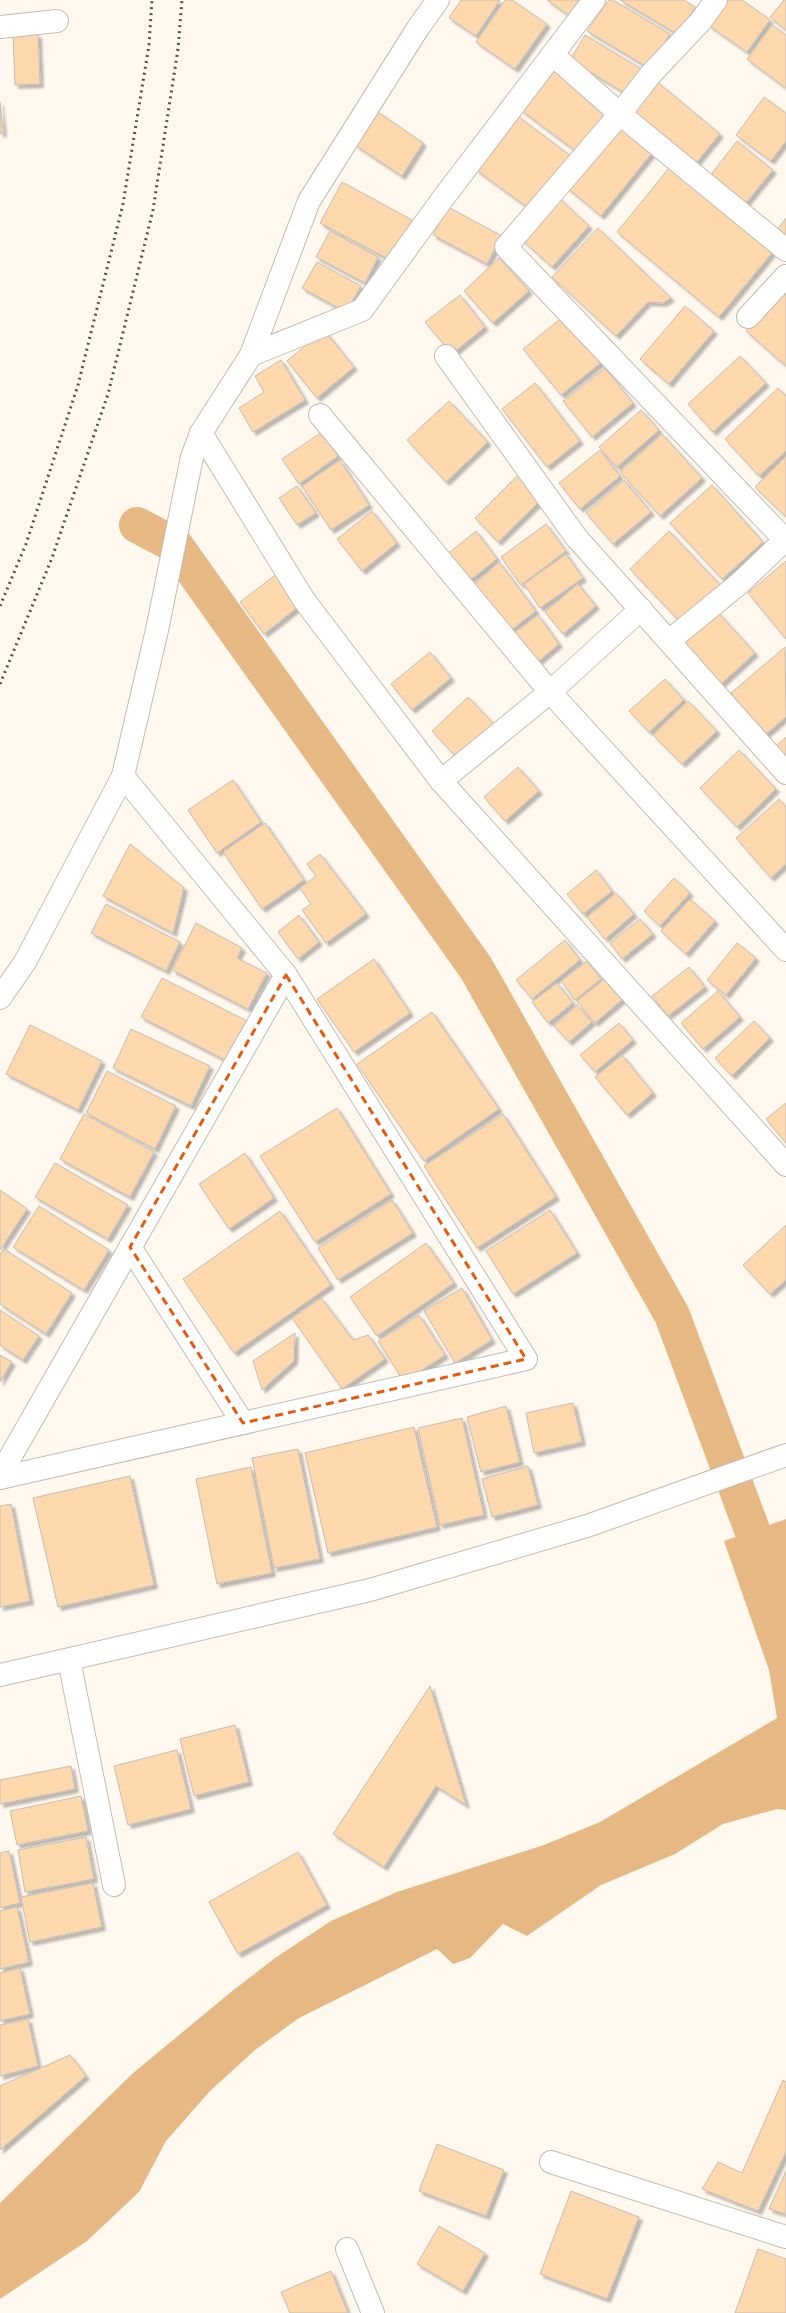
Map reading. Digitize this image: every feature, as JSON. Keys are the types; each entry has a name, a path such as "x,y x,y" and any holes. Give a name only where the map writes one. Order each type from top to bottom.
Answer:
{"street":[{"path":"0,998 25,962 124,776 157,630 192,457 200,433 251,355 309,201 418,28 438,0"},
{"path":"251,355 362,310 444,197 594,0"},
{"path":"669,641 740,583 785,539 506,247 620,114 650,75 700,22 716,0"},
{"path":"0,27 57,21"},
{"path":"553,55 620,114 786,250"},
{"path":"748,317 786,276"},
{"path":"446,356 576,537 786,773"},
{"path":"320,415 550,692 786,950"},
{"path":"200,433 304,600 441,781 786,1165"},
{"path":"441,781 550,692 641,609"},
{"path":"0,1478 526,1358 286,976 124,776"},
{"path":"0,1474 286,976"},
{"path":"130,1247 243,1423"},
{"path":"0,1675 370,1590 587,1526 786,1455"},
{"path":"69,1660 114,1885"},
{"path":"551,2162 786,2237"},
{"path":"347,2249 373,2313"}],"highlighted area":[{"path":"286,975 526,1359 243,1423 130,1247"}],"shaded area":[{"path":"786,1519 786,1810 777,1809 723,1824 675,1854 601,1885 527,1936 503,1924 470,1958 453,1964 437,1949 299,2018 255,2050 210,2091 166,2141 139,2192 87,2241 0,2299 0,2203 132,2074 231,1992 275,1958 331,1921 397,1892 544,1845 600,1822 777,1718 769,1670 724,1541"}],"building":[{"path":"461,0 500,0 476,36 449,18"},
{"path":"505,0 512,0 547,24 515,69 476,42"},
{"path":"547,0 581,0 570,16"},
{"path":"609,0 613,0 670,34 649,68 587,31"},
{"path":"620,0 684,0 695,7 679,35"},
{"path":"726,0 742,0 770,20 747,52 708,25"},
{"path":"784,0 786,0 786,30 770,17"},
{"path":"772,25 786,35 786,88 747,59"},
{"path":"38,34 40,84 15,85 13,35"},
{"path":"585,35 645,71 630,96 570,60"},
{"path":"552,68 608,110 577,152 521,110"},
{"path":"655,80 720,134 692,168 627,113"},
{"path":"764,97 786,113 786,141 771,161 736,135"},
{"path":"0,102 3,133 0,134"},
{"path":"378,112 423,143 402,176 355,145"},
{"path":"515,114 571,156 531,210 475,169"},
{"path":"615,122 652,153 601,216 564,185"},
{"path":"737,141 773,170 741,209 706,181"},
{"path":"669,168 772,253 719,317 617,232"},
{"path":"342,182 412,220 390,260 320,223"},
{"path":"557,196 589,226 552,267 519,237"},
{"path":"448,207 502,236 487,264 433,235"},
{"path":"786,218 786,245 773,235"},
{"path":"598,228 671,298 663,303 648,302 616,336 552,277"},
{"path":"330,231 378,257 365,283 316,257"},
{"path":"499,258 529,291 493,323 464,291"},
{"path":"317,262 361,286 346,312 302,288"},
{"path":"786,286 786,366 746,331"},
{"path":"460,295 485,327 452,354 425,322"},
{"path":"685,306 714,331 669,384 640,359"},
{"path":"565,315 603,361 561,395 523,349"},
{"path":"324,330 354,367 317,398 287,361"},
{"path":"740,356 766,383 713,432 688,404"},
{"path":"281,360 305,400 253,432 239,408 264,392 255,376"},
{"path":"605,368 633,403 592,437 563,401"},
{"path":"535,383 580,441 547,467 502,409"},
{"path":"778,388 786,396 786,451 759,476 725,439"},
{"path":"449,401 488,442 446,482 407,440"},
{"path":"641,410 659,430 617,467 599,447"},
{"path":"322,432 338,456 299,484 282,459"},
{"path":"662,434 702,478 660,516 620,472"},
{"path":"600,450 620,476 580,509 559,483"},
{"path":"786,456 786,517 755,487"},
{"path":"340,460 369,505 331,530 302,486"},
{"path":"518,475 542,499 498,542 475,518"},
{"path":"624,480 651,512 613,544 586,513"},
{"path":"712,485 763,542 722,579 670,523"},
{"path":"297,486 316,513 297,525 279,498"},
{"path":"372,511 397,543 362,571 337,539"},
{"path":"546,524 566,551 521,585 501,557"},
{"path":"476,531 497,559 469,581 445,556"},
{"path":"669,531 723,588 684,626 630,569"},
{"path":"566,554 583,578 540,608 524,584"},
{"path":"786,561 786,639 748,593"},
{"path":"499,562 536,611 507,633 472,587"},
{"path":"278,573 302,604 264,634 240,602"},
{"path":"578,584 596,606 563,634 545,612"},
{"path":"714,608 755,653 720,685 679,640"},
{"path":"538,615 559,644 533,666 510,636"},
{"path":"785,647 786,717 765,735 731,693"},
{"path":"430,652 451,678 412,710 391,684"},
{"path":"665,679 684,700 649,732 629,711"},
{"path":"468,697 495,725 458,759 432,731"},
{"path":"688,701 717,731 682,764 653,735"},
{"path":"786,737 786,758 776,746"},
{"path":"739,750 776,789 737,827 700,788"},
{"path":"518,767 539,791 505,821 484,797"},
{"path":"233,780 261,822 217,853 188,810"},
{"path":"779,799 786,807 786,864 771,878 736,838"},
{"path":"265,823 304,880 262,909 223,852"},
{"path":"130,844 184,888 173,933 103,896"},
{"path":"320,854 366,914 326,943 302,910 311,904 300,888 316,876 307,864"},
{"path":"596,870 612,891 583,914 567,894"},
{"path":"674,878 690,893 660,926 644,911"},
{"path":"616,893 634,914 605,939 587,917"},
{"path":"690,899 715,921 686,954 661,931"},
{"path":"106,904 180,942 166,971 91,933"},
{"path":"299,915 319,942 298,959 278,932"},
{"path":"640,919 653,934 622,959 610,943"},
{"path":"196,923 242,948 237,958 267,973 248,1009 172,970"},
{"path":"565,940 580,960 532,999 516,980"},
{"path":"737,943 756,958 726,995 707,980"},
{"path":"374,959 410,1013 354,1052 317,999"},
{"path":"587,961 601,979 575,1000 561,981"},
{"path":"689,967 705,987 668,1016 652,996"},
{"path":"607,977 624,998 595,1023 577,1001"},
{"path":"162,978 249,1022 229,1062 141,1017"},
{"path":"557,983 573,1003 548,1023 532,1002"},
{"path":"718,991 740,1017 703,1049 681,1023"},
{"path":"577,1005 592,1022 569,1042 554,1026"},
{"path":"432,1012 499,1109 424,1161 357,1064"},
{"path":"754,1021 770,1038 732,1076 715,1058"},
{"path":"619,1023 633,1040 595,1072 580,1055"},
{"path":"30,1025 102,1061 78,1110 6,1074"},
{"path":"131,1029 210,1066 191,1106 113,1068"},
{"path":"622,1055 653,1093 627,1115 595,1077"},
{"path":"107,1071 176,1106 155,1149 86,1113"},
{"path":"786,1103 786,1143 766,1119"},
{"path":"337,1108 391,1194 315,1242 260,1156"},
{"path":"84,1114 154,1152 130,1197 60,1159"},
{"path":"503,1114 556,1197 477,1248 424,1166"},
{"path":"245,1153 274,1198 229,1229 199,1184"},
{"path":"55,1163 128,1205 108,1239 35,1197"},
{"path":"0,1190 27,1209 0,1250"},
{"path":"392,1200 413,1233 338,1280 318,1248"},
{"path":"39,1206 109,1250 84,1290 13,1247"},
{"path":"550,1210 577,1253 513,1294 486,1251"},
{"path":"280,1211 331,1285 234,1353 183,1279"},
{"path":"786,1225 786,1280 770,1294 743,1265"},
{"path":"426,1243 454,1283 377,1336 350,1297"},
{"path":"4,1249 72,1293 46,1334 0,1304 0,1254"},
{"path":"462,1288 492,1340 455,1363 424,1311"},
{"path":"321,1298 353,1340 368,1335 385,1359 342,1389 292,1318"},
{"path":"0,1310 39,1336 23,1360 0,1345"},
{"path":"419,1315 445,1355 404,1382 378,1341"},
{"path":"295,1333 294,1361 262,1390 253,1361"},
{"path":"0,1355 12,1362 0,1382"},
{"path":"573,1403 582,1442 534,1453 526,1413"},
{"path":"506,1406 520,1462 481,1472 467,1417"},
{"path":"462,1418 484,1515 440,1525 418,1428"},
{"path":"414,1427 437,1527 328,1553 305,1453"},
{"path":"298,1449 320,1559 274,1568 252,1458"},
{"path":"528,1466 538,1505 492,1517 482,1479"},
{"path":"251,1467 272,1573 217,1584 196,1479"},
{"path":"130,1476 154,1585 58,1607 33,1498"},
{"path":"11,1504 30,1601 0,1607 0,1506"},
{"path":"430,1686 466,1805 436,1786 384,1867 333,1834"},
{"path":"235,1725 249,1782 194,1796 180,1739"},
{"path":"177,1750 191,1809 128,1825 114,1766"},
{"path":"71,1766 75,1789 0,1804 0,1780"},
{"path":"81,1796 88,1831 17,1845 10,1811"},
{"path":"86,1837 94,1879 25,1892 18,1850"},
{"path":"9,1851 20,1903 0,1908 0,1853"},
{"path":"298,1852 327,1905 238,1954 209,1902"},
{"path":"93,1883 102,1927 30,1942 21,1897"},
{"path":"17,1907 29,1962 0,1969 0,1911"},
{"path":"20,1968 30,2014 0,2021 0,1973"},
{"path":"28,2019 38,2066 0,2076 0,2025"},
{"path":"70,2055 86,2076 0,2150 0,2086"},
{"path":"783,2080 786,2082 786,2152 758,2211 702,2189 718,2162 742,2173"},
{"path":"437,2144 504,2170 486,2216 419,2191"},
{"path":"786,2171 786,2214 769,2209"},
{"path":"571,2191 639,2217 607,2299 540,2274"},
{"path":"439,2226 485,2253 463,2291 417,2264"},
{"path":"758,2249 786,2259 786,2313 735,2313"},
{"path":"331,2271 348,2313 290,2313 281,2292"}],"waterway":[{"path":"137,525 175,545 476,968 672,1315 786,1621"}],"railway":[{"path":"0,606 26,544 78,385 123,204 149,45 152,0"},
{"path":"0,684 52,558 108,394 153,210 178,49 182,0"}]}
